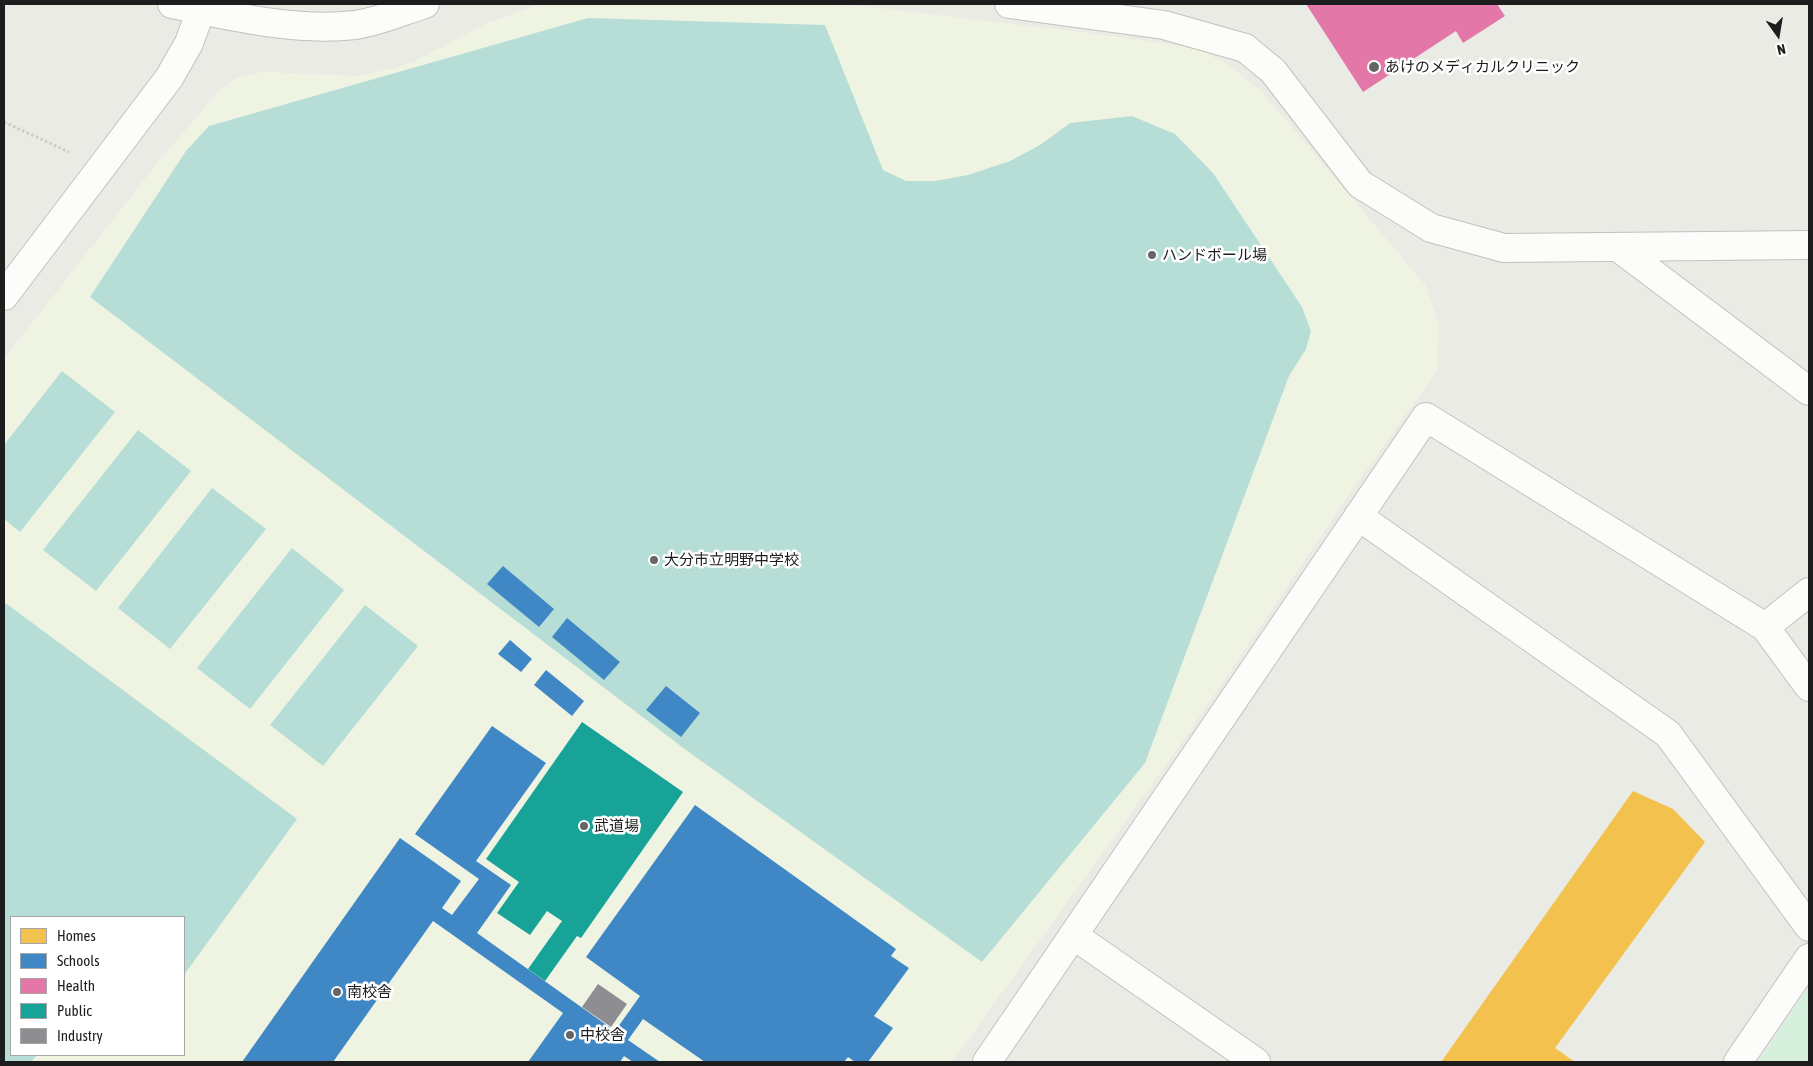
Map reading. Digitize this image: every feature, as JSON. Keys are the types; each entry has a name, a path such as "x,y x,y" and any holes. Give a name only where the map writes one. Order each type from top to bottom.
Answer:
{"street":[{"path":"172,4 202,7 263,21 321,27 357,25 425,4"},
{"path":"1009,4 1136,12 1164,26 1245,48 1273,71 1360,184 1430,228 1504,248 1809,245"},
{"path":"4,296 169,78 189,43 202,7"},
{"path":"1619,248 1809,391"},
{"path":"986,1062 1426,417 1765,627 1809,687"},
{"path":"1358,516 1668,734 1809,927"},
{"path":"1765,627 1809,592"},
{"path":"1073,935 1256,1062"},
{"path":"1738,1062 1809,958"}],"path":[{"path":"4,122 78,156"}],"shaded area":[{"name":"大分市立明野中学校","path":"541,4 822,4 861,6 1181,46 1204,52 1230,66 1262,92 1425,285 1439,324 1437,371 1348,496 1181,744 952,1062 4,1062 4,359 158,162 218,92 235,78 263,72 358,76 391,69 415,61 488,23"},
{"path":"588,18 825,25 883,170 906,181 935,181 968,175 1010,161 1040,145 1070,123 1132,116 1175,134 1213,173 1302,307 1311,331 1306,349 1289,376 1145,763 982,962 686,750 90,297 186,151 209,126"},
{"path":"62,371 115,412 20,532 4,519 4,445"},
{"path":"138,430 191,471 96,591 43,550"},
{"path":"212,488 266,529 170,649 118,608"},
{"path":"292,548 344,590 250,709 197,668"},
{"path":"4,602 297,819 185,974 185,916 10,916 10,1056 36,1056 31,1062 4,1062"},
{"path":"365,605 418,646 323,766 270,725"},
{"path":"1809,987 1809,1062 1757,1062"}],"building: Homes":[{"path":"1633,791 1673,809 1705,842 1555,1048 1575,1062 1441,1062"}],"building: Schools":[{"path":"503,566 554,609 539,627 487,584"},
{"path":"567,618 620,662 604,680 552,637"},
{"path":"510,640 532,659 521,672 498,654"},
{"path":"546,670 584,701 572,716 534,685"},
{"path":"666,686 700,713 681,737 646,710"},
{"path":"492,726 546,763 476,861 511,885 477,933 615,1031 640,996 586,957 695,805 896,949 891,956 909,968 874,1016 893,1028 868,1062 855,1062 848,1057 844,1062 705,1062 643,1019 628,1040 660,1062 633,1062 624,1056 620,1062 528,1062 563,1013 433,921 333,1062 242,1062 400,838 461,881 442,908 452,915 479,879 415,834"}],"building: Health":[{"name":"あけのメディカルクリニック","path":"1306,4 1497,4 1505,16 1463,43 1456,31 1363,92"}],"building: Public":[{"name":"武道場","path":"582,722 683,792 581,938 577,936 545,981 528,969 562,921 547,911 530,935 497,913 519,882 486,859"}],"building: Industry":[{"path":"598,984 627,1004 611,1027 582,1007"}],"place":[{"name":"あけのメディカルクリニック","path":"1374,67"},
{"name":"ハンドボール場","path":"1152,255"},
{"name":"大分市立明野中学校","path":"654,560"},
{"name":"武道場","path":"584,826"},
{"name":"南校舎","path":"337,992"},
{"name":"中校舎","path":"570,1035"}]}
